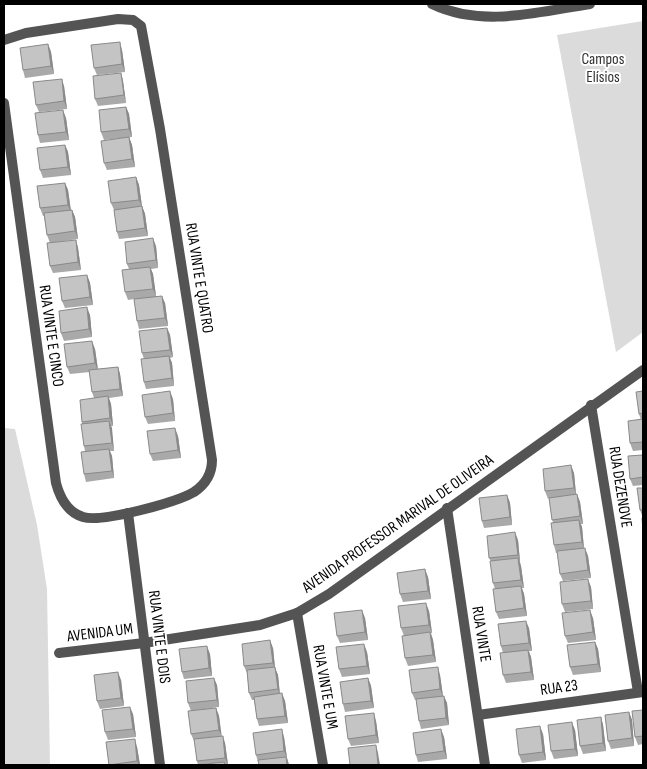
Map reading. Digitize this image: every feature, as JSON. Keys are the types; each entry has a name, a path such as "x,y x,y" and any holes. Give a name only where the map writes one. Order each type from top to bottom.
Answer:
{"street":[{"path":"432,4 461,15 501,17 590,4"},
{"name":"RUA VINTE E QUATRO","path":"4,40 26,33 129,19 137,22 144,34 212,460 210,474 205,482 194,492 175,501 128,513"},
{"name":"RUA VINTE E CINCO","path":"4,103 59,492 65,504 82,517 97,518 128,513"},
{"name":"AVENIDA PROFESSOR MARIVAL DE OLIVEIRA","path":"144,643 260,625 297,613 329,594 591,405 643,370"},
{"name":"RUA DEZENOVE","path":"591,405 640,692"},
{"name":"RUA VINTE","path":"447,508 485,765"},
{"name":"RUA VINTE E DOIS","path":"128,513 160,765"},
{"name":"RUA VINTE E UM","path":"297,613 323,765"},
{"name":"AVENIDA UM","path":"59,653 144,643"},
{"name":"RUA 23","path":"478,715 640,692"}],"green space":[{"name":"Campos Elísios","path":"643,21 643,332 616,352 557,35"},
{"path":"4,428 15,429 37,525 47,589 50,765 4,765"}],"building":[{"path":"120,42 122,64 94,68 91,45"},
{"path":"48,44 51,66 23,70 20,48"},
{"path":"121,73 124,95 95,99 93,76"},
{"path":"62,79 64,101 36,105 33,82"},
{"path":"126,107 129,129 101,132 99,110"},
{"path":"63,110 66,132 38,135 35,113"},
{"path":"129,137 132,159 104,163 101,141"},
{"path":"65,145 68,167 40,170 37,148"},
{"path":"136,177 139,200 111,203 108,181"},
{"path":"65,183 68,205 40,208 37,186"},
{"path":"142,206 145,228 117,232 114,210"},
{"path":"72,210 75,231 47,235 44,213"},
{"path":"153,238 156,260 127,264 125,242"},
{"path":"76,240 78,262 50,266 47,243"},
{"path":"150,267 153,289 125,292 122,270"},
{"path":"87,275 90,297 62,301 59,278"},
{"path":"162,296 165,318 137,321 134,299"},
{"path":"87,307 89,329 61,333 59,311"},
{"path":"167,328 170,350 142,353 139,331"},
{"path":"92,341 95,363 67,367 64,344"},
{"path":"169,356 172,378 144,382 141,359"},
{"path":"118,367 120,389 92,392 89,370"},
{"path":"170,391 173,413 145,417 142,395"},
{"path":"643,391 643,413 639,414 636,392"},
{"path":"108,396 110,418 82,422 80,400"},
{"path":"643,419 643,442 630,443 628,421"},
{"path":"109,421 112,443 84,446 81,424"},
{"path":"175,428 178,450 150,454 147,431"},
{"path":"109,449 112,471 84,474 81,452"},
{"path":"643,455 643,477 630,479 628,456"},
{"path":"571,465 574,488 545,491 543,469"},
{"path":"637,488 643,488 643,510 640,510"},
{"path":"577,494 580,516 552,520 549,498"},
{"path":"507,495 510,517 482,521 479,498"},
{"path":"579,520 582,542 554,545 551,523"},
{"path":"515,532 518,555 489,558 487,536"},
{"path":"585,548 588,570 560,574 557,551"},
{"path":"518,558 521,580 493,583 490,561"},
{"path":"425,569 428,591 400,594 397,573"},
{"path":"588,579 591,601 562,604 560,582"},
{"path":"521,586 524,608 496,612 493,589"},
{"path":"426,603 429,625 401,628 398,606"},
{"path":"362,610 365,632 337,636 334,613"},
{"path":"590,610 593,632 565,636 562,613"},
{"path":"526,621 529,643 501,646 498,624"},
{"path":"430,632 433,655 405,658 402,636"},
{"path":"270,640 273,663 244,666 242,644"},
{"path":"595,642 598,664 570,667 567,645"},
{"path":"364,644 367,666 339,669 336,647"},
{"path":"207,646 209,668 182,672 179,649"},
{"path":"528,650 531,672 503,675 500,653"},
{"path":"275,667 278,689 249,693 247,670"},
{"path":"438,667 440,689 412,693 409,670"},
{"path":"118,672 121,698 97,701 94,675"},
{"path":"214,678 217,700 188,703 186,681"},
{"path":"368,678 371,701 343,704 340,682"},
{"path":"282,693 285,716 257,719 254,697"},
{"path":"444,696 446,718 419,721 416,699"},
{"path":"130,707 133,729 105,732 102,710"},
{"path":"216,708 219,730 191,734 188,711"},
{"path":"643,710 643,736 635,737 632,711"},
{"path":"629,712 632,738 608,741 605,715"},
{"path":"374,713 376,735 348,739 345,716"},
{"path":"601,717 603,743 580,746 577,720"},
{"path":"572,722 575,749 551,751 548,725"},
{"path":"540,726 543,752 519,755 516,729"},
{"path":"282,729 284,751 256,755 253,733"},
{"path":"441,729 444,751 416,755 413,733"},
{"path":"223,736 225,758 197,761 194,739"},
{"path":"135,739 137,761 109,765 106,742"},
{"path":"376,745 378,765 350,765 348,748"},
{"path":"286,757 287,765 259,765 258,760"},
{"path":"224,762 225,765 197,765"}]}
